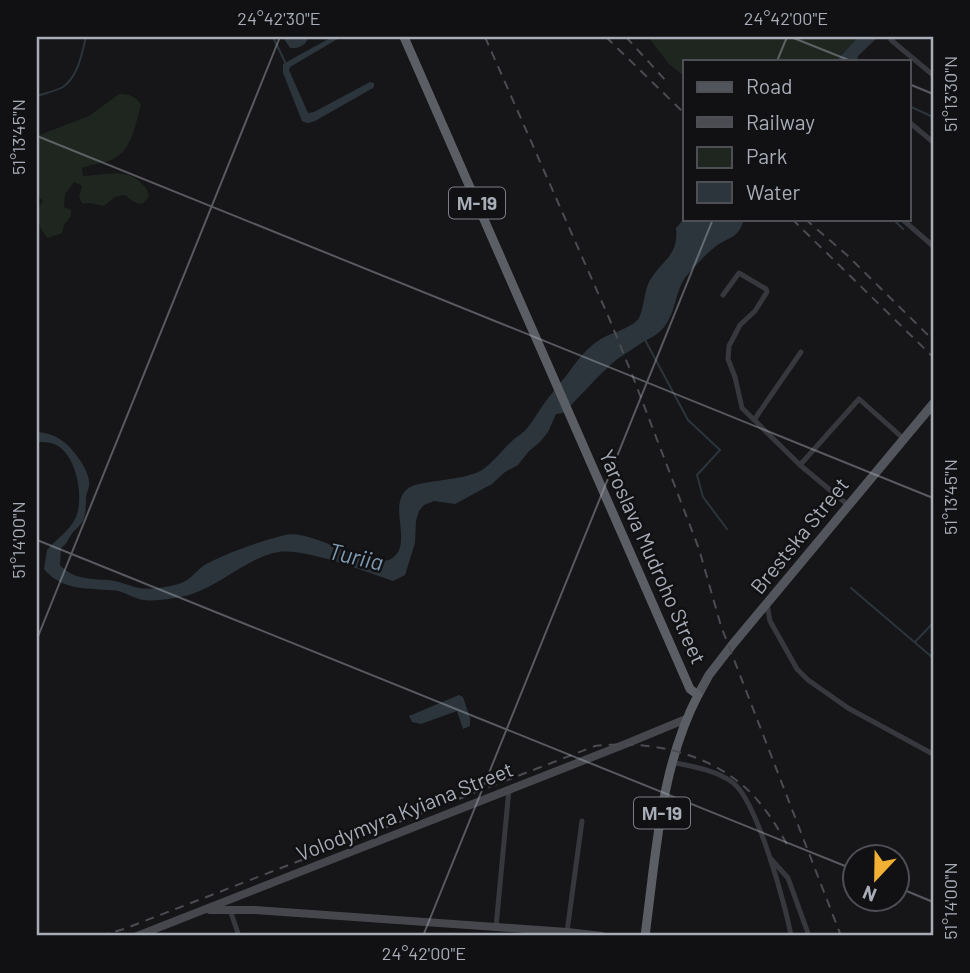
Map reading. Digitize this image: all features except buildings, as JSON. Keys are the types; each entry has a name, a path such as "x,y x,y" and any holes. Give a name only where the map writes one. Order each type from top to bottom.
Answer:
{"highway":[{"name":"Yaroslava Mudroho Street","path":"404,37 690,689 698,695"},
{"name":"М-19","path":"645,936 667,777 686,719 698,695"}],"main road":[{"name":"Brestska Street","path":"698,695 719,662 933,404"},
{"name":"Volodymyra Kyiana Street","path":"137,936 686,719"},
{"path":"250,892 255,910"},
{"path":"203,910 255,910 602,936"}],"street":[{"path":"894,37 891,40 933,75"},
{"path":"911,124 933,142"},
{"path":"903,220 933,246"},
{"path":"723,295 739,273 767,292 736,331 728,350 728,359 742,408 800,465 848,505"},
{"path":"754,420 801,352"},
{"path":"800,465 859,399 904,439"},
{"path":"767,604 770,621 797,669 808,680 848,708 931,753"},
{"path":"671,762 703,770 733,782 742,792 764,840 791,936"},
{"path":"496,927 509,789"},
{"path":"567,932 582,821"},
{"path":"769,857 788,878 809,936"},
{"path":"230,909 239,936"}],"green space":[{"path":"648,37 858,37 837,60 683,60 683,75 669,64"},
{"path":"119,94 132,96 141,105 128,145 123,152 109,161 82,168 83,176 113,173 134,177 144,185 149,197 142,204 125,195 115,197 104,206 82,204 79,196 82,186 74,182 65,194 64,207 71,210 71,216 62,233 48,238 38,220 38,210 43,201 40,198 37,201 37,136 89,116"}],"water":[{"path":"283,37 308,37 304,44 290,48"},
{"path":"332,37 341,37 289,70 308,113 370,82 374,83 374,86 315,121 305,123 283,73 283,64"},
{"path":"858,37 878,37 857,60 837,60"},
{"name":"Turiia","path":"683,220 744,220 739,231 711,250 684,280 662,330 616,360 563,413 556,414 548,432 518,465 492,484 455,504 434,501 424,505 416,521 415,543 405,575 393,581 320,557 279,552 247,564 203,590 173,598 151,600 139,599 117,591 65,584 44,569 47,550 76,517 79,489 74,468 65,452 53,444 37,442 37,432 55,436 65,443 79,459 88,478 83,520 61,548 60,565 76,576 139,588 166,587 185,582 203,566 225,555 285,535 310,537 370,559 391,559 398,553 401,545 399,506 406,490 419,484 474,474 525,431 589,348 639,318 649,282 675,246 676,228"},
{"path":"459,695 463,697 470,718 470,726 463,729 457,711 421,724 412,722 409,716"}],"waterway":[{"path":"37,96 68,83 79,64 86,37"},
{"path":"273,37 286,64"},
{"path":"911,107 933,117"},
{"path":"894,220 903,229"},
{"path":"644,338 688,420 720,450 697,475 703,497 727,529"},
{"path":"851,588 933,658"},
{"path":"915,642 933,623"}],"railway":[{"path":"485,37 633,377 699,549 721,626 841,936"},
{"path":"606,37 683,112"},
{"path":"626,37 667,82"},
{"path":"793,220 933,357"},
{"path":"806,220 847,255 933,340"},
{"path":"100,936 595,746 617,744 663,748 706,762 725,772 759,802 789,848"}]}
